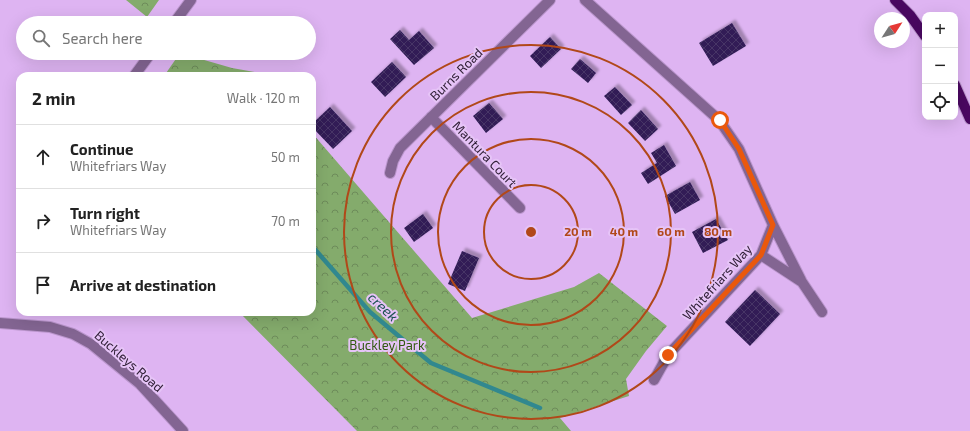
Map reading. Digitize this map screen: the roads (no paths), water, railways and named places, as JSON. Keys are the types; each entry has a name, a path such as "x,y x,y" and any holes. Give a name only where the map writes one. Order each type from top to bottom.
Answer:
{"main road":[{"path":"895,0 910,15 922,32"},
{"path":"958,92 970,119"}],"street":[{"path":"179,16 191,0"},
{"name":"Burns Road","path":"390,173 393,161 400,148 550,0"},
{"path":"585,0 720,120 739,149 773,225 802,282 822,312"},
{"path":"137,72 146,60"},
{"name":"Mantura Court","path":"431,117 520,208"},
{"name":"Whitefriars Way","path":"654,380 668,355 761,255 773,225"},
{"path":"761,255 802,282"},
{"name":"Buckleys Road","path":"0,323 50,327 73,334 92,344 140,384 183,431"}],"waterway":[{"name":"creek","path":"316,251 370,312 431,363 540,408"}],"park label":[{"name":"Buckley Park","path":"387,345"}]}
